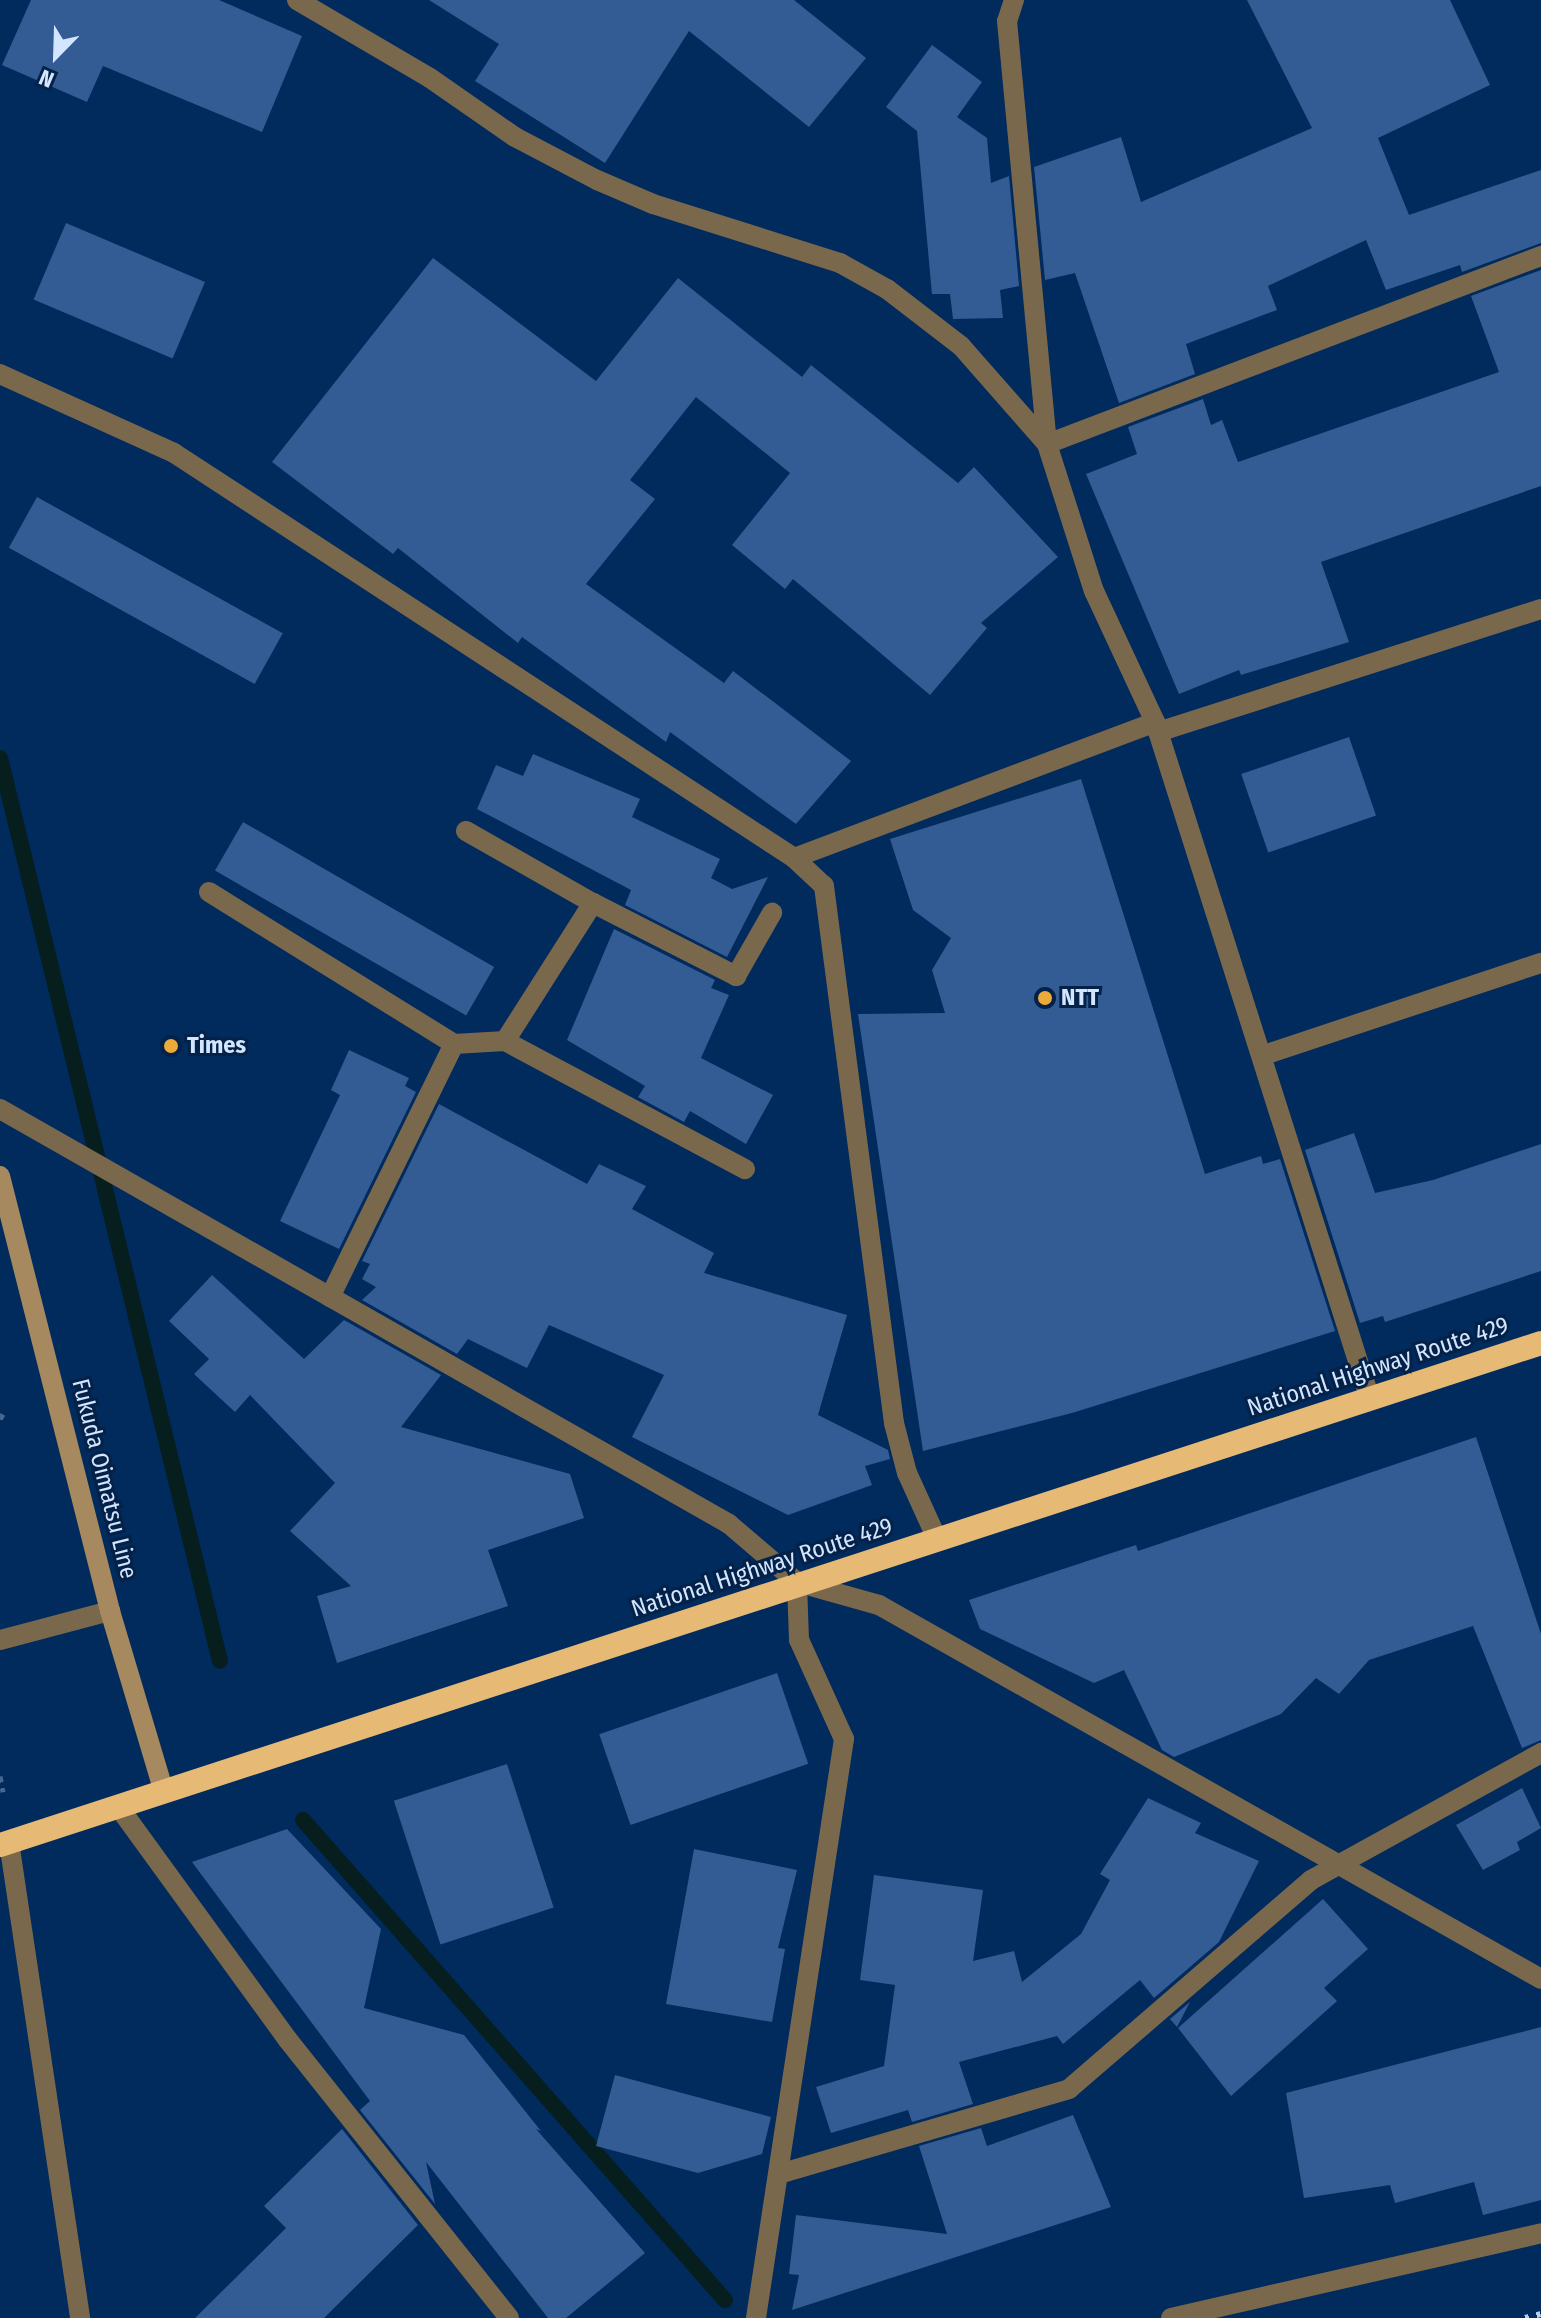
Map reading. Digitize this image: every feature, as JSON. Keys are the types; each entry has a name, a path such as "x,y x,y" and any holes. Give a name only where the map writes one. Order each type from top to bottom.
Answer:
{"highway":[{"name":"National Highway Route 429","path":"4,1844 463,1697 797,1582 1541,1343"}],"main road":[{"name":"Fukuda Oimatsu Line","path":"0,1176 110,1611 164,1792"}],"street":[{"path":"297,0 430,78 515,137 597,180 653,204 840,263 887,289 961,346 1047,444"},
{"path":"1014,0 1007,21 1047,444 1094,591 1157,727 1264,1055 1370,1399"},
{"path":"1047,444 1541,256"},
{"path":"0,374 174,453 794,858 824,886 894,1423 907,1473 937,1539"},
{"path":"794,858 1157,727 1541,609"},
{"path":"466,831 593,903 736,976 772,913"},
{"path":"209,892 454,1044 505,1041 745,1169"},
{"path":"505,1041 593,903"},
{"path":"1264,1055 1541,963"},
{"path":"330,1297 454,1044"},
{"path":"0,1109 729,1524 797,1582 879,1605 1336,1866 1541,1979"},
{"path":"756,2318 844,1739 799,1640 797,1582"},
{"path":"0,1640 110,1611"},
{"path":"779,2174 1069,2089 1311,1880 1541,1753"},
{"path":"118,1806 288,2040 509,2318"},
{"path":"4,1844 80,2318"},
{"path":"1171,2318 1541,2233"}],"path":[{"path":"0,1776 3,1792"}],"building":[{"path":"31,0 219,0 302,36 262,132 103,66 87,102 2,65"},
{"path":"429,0 794,0 866,58 809,127 689,31 605,163 475,81 499,44"},
{"path":"1247,0 1450,0 1490,85 1378,138 1409,215 1541,170 1541,243 1462,272 1460,265 1386,290 1366,240 1268,286 1277,310 1186,344 1195,374 1119,403 1075,273 1045,280 1034,167 1121,137 1141,202 1312,128"},
{"path":"932,45 982,82 957,117 987,138 991,183 1009,176 1019,286 1000,290 1003,318 953,319 950,294 932,294 917,131 886,107"},
{"path":"66,223 205,282 173,358 34,299"},
{"path":"433,258 596,381 678,278 802,377 811,365 958,483 974,467 1058,557 981,623 987,628 930,695 793,579 785,589 732,545 790,473 696,397 630,480 655,499 586,584 724,683 733,671 851,761 796,824 670,732 666,742 522,637 518,643 398,548 393,554 272,462"},
{"path":"1541,270 1541,486 1321,562 1349,642 1241,675 1239,670 1179,694 1086,474 1137,454 1128,427 1203,399 1211,425 1222,420 1238,462 1499,372 1471,296"},
{"path":"37,497 283,633 255,684 9,548"},
{"path":"1349,737 1376,815 1268,853 1241,774"},
{"path":"533,754 640,799 632,817 720,859 711,878 732,889 768,877 727,957 625,905 631,890 477,809 496,765 523,776"},
{"name":"NTT","path":"1081,779 1205,1174 1261,1156 1263,1164 1280,1159 1335,1331 1072,1413 923,1451 858,1014 945,1013 932,970 951,938 913,910 890,839"},
{"path":"243,822 494,967 466,1015 215,870"},
{"path":"614,929 715,980 711,988 729,995 701,1058 773,1095 746,1144 690,1111 684,1122 638,1097 645,1086 567,1040"},
{"path":"349,1050 409,1078 405,1086 416,1092 339,1249 280,1221 340,1095 331,1090"},
{"path":"439,1104 587,1184 599,1164 646,1186 632,1209 714,1253 704,1273 847,1315 818,1415 888,1450 890,1459 865,1466 872,1485 788,1515 632,1437 664,1375 549,1325 527,1368 468,1339 457,1354 362,1300 376,1287 362,1279 370,1264 362,1261"},
{"path":"1354,1133 1375,1193 1433,1180 1541,1144 1541,1271 1385,1322 1383,1316 1360,1323 1305,1150"},
{"path":"212,1275 304,1359 344,1320 441,1375 401,1427 570,1474 584,1518 488,1550 508,1606 337,1663 317,1596 351,1586 290,1531 335,1483 250,1395 235,1412 194,1374 209,1359 169,1321"},
{"path":"1476,1437 1541,1634 1541,1740 1522,1748 1473,1626 1369,1660 1339,1694 1316,1678 1281,1714 1174,1757 1162,1750 1124,1670 1094,1683 980,1629 969,1600 1136,1545 1138,1551"},
{"path":"777,1673 808,1764 630,1825 599,1734"},
{"path":"507,1764 554,1908 440,1944 394,1801"},
{"path":"1522,1788 1541,1828 1517,1842 1520,1850 1483,1870 1456,1825"},
{"path":"1148,1798 1201,1823 1195,1833 1259,1861 1219,1942 1154,1998 1140,1980 1063,2044 1057,2036 959,2062 973,2104 912,2122 908,2110 831,2133 816,2087 884,2066 895,1985 860,1980 874,1875 983,1890 973,1961 1014,1951 1022,1982 1081,1934 1110,1880 1100,1874"},
{"path":"287,1829 381,1929 364,2008 464,2035 541,2131 536,2129 645,2253 566,2318 548,2318 426,2162 435,2204 360,2110 370,2101 192,1862"},
{"path":"694,1849 797,1870 778,1948 785,1949 772,2022 666,2004"},
{"path":"1323,1899 1368,1949 1324,1988 1337,2001 1231,2096 1178,2028"},
{"path":"1190,2002 1177,2027 1170,2019"},
{"path":"1541,2027 1541,2200 1483,2215 1474,2182 1395,2203 1390,2185 1304,2198 1286,2093"},
{"path":"615,2075 771,2117 762,2154 698,2173 596,2146"},
{"path":"1073,2115 1111,2207 792,2310 799,2275 789,2274 796,2215 947,2234 919,2146 981,2128 987,2146"},
{"path":"342,2129 418,2225 324,2318 195,2318 286,2228 264,2206"}],"waterway":[{"path":"0,758 220,1661"},
{"path":"303,1820 725,2300"}],"railway":[{"path":"1525,2318 1541,2314"}],"place":[{"name":"NTT","path":"1045,998"},
{"name":"Times","path":"171,1046"}]}
